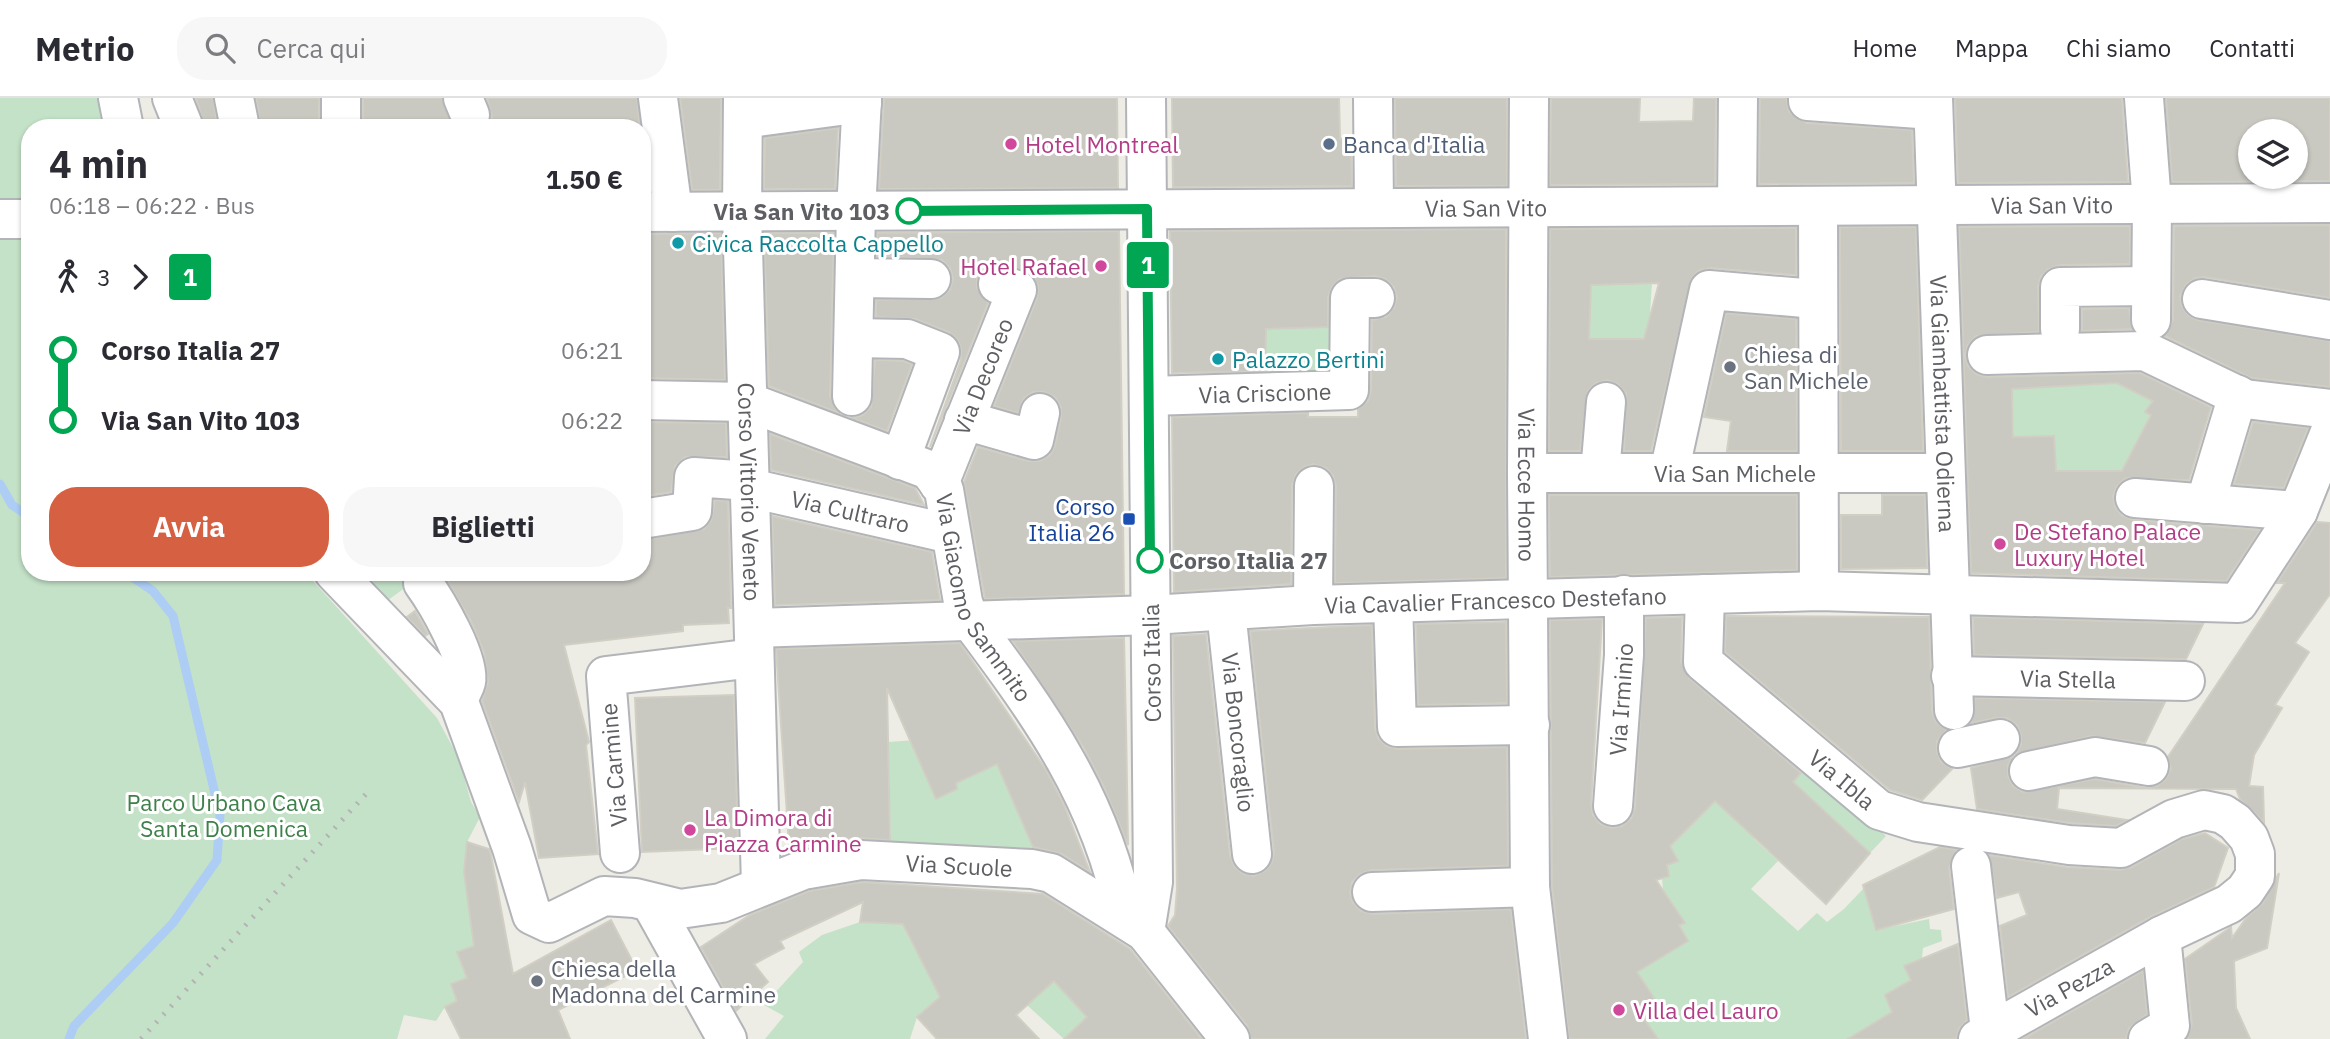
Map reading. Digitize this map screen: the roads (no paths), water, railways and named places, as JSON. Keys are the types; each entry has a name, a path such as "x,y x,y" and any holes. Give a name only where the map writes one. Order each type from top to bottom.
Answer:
{"street":[{"path":"118,98 122,119"},
{"path":"172,98 180,119"},
{"path":"234,98 238,119"},
{"path":"341,98 341,119"},
{"path":"657,212 658,98"},
{"name":"Corso Italia","path":"1135,925 1153,882 1146,98"},
{"path":"1373,98 1374,207"},
{"name":"Via Ecce Homo","path":"1529,98 1527,473 1530,887 1548,1039"},
{"path":"1737,206 1738,98"},
{"path":"1808,98 1808,101 1933,104"},
{"path":"2060,329 2060,287 2151,303 2152,204 2144,98"},
{"path":"743,108 862,101 856,211 852,396"},
{"name":"Via Giambattista Odierna","path":"1933,104 1936,205 1961,356 1944,472 1952,693"},
{"name":"Corso Vittorio Veneto","path":"743,108 742,212 761,885"},
{"name":"Via San Vito","path":"657,212 2330,203"},
{"path":"1818,206 1818,591"},
{"path":"0,219 21,219"},
{"path":"855,278 931,279"},
{"name":"Via Decoreo","path":"939,484 1017,290 998,284"},
{"path":"1669,472 1709,290 1816,299"},
{"name":"Via Criscione","path":"1149,396 1349,390 1350,298 1375,298"},
{"path":"2202,299 2330,320"},
{"path":"854,338 907,339 940,352 900,460"},
{"path":"1961,356 2145,351 2238,395 2330,409"},
{"path":"2205,504 2238,395"},
{"name":"Via Giacomo Sammito","path":"651,400 748,402 929,470 944,490 969,619 1037,709 1074,772 1135,925"},
{"path":"1600,473 1606,402"},
{"path":"964,421 1034,440 1041,412"},
{"path":"2135,498 2298,511 2330,432"},
{"name":"Via San Michele","path":"1527,473 1944,472"},
{"name":"Via Cultraro","path":"651,518 692,511 694,477 750,484 951,534"},
{"path":"1313,605 1314,486"},
{"name":"Via Cavalier Francesco Destefano","path":"606,676 754,643 969,619 1151,615 1313,605 1528,597 1818,591 2238,603 2298,511"},
{"path":"343,581 459,702 467,681 458,649 444,613 423,583"},
{"name":"Via Ibla","path":"1704,594 1703,662 1879,810 1918,822 2069,845 2121,848"},
{"name":"Via Irminio","path":"1613,806 1624,655 1623,595"},
{"path":"1393,603 1397,727 1530,725"},
{"name":"Via Boncoraglio","path":"1226,611 1252,854"},
{"name":"Via Carmine","path":"606,676 620,853"},
{"name":"Via Stella","path":"1952,693 2185,681"},
{"name":"Via Scuole","path":"459,702 512,848 532,915 549,923 604,896 680,909 721,903 803,870 861,860 1032,869 1051,873 1135,925"},
{"path":"1958,748 2000,739"},
{"path":"2028,771 2095,757 2149,766"},
{"name":"Via Pezza","path":"1986,1037 2161,936 2215,912 2245,891 2255,876 2255,854 2249,838 2235,822 2223,814 2204,810 2174,818 2121,848"},
{"path":"1971,866 1986,1037"},
{"path":"1372,892 1530,887"},
{"path":"651,903 727,1039"},
{"path":"1135,925 1230,1039"},
{"path":"2159,1032 2161,936"}],"waterway":[{"path":"0,484 12,505 21,511"},
{"path":"69,1039 74,1026 173,923 217,860 220,815 173,616 153,591 138,581"}],"railway":[{"path":"141,1039 366,794"}],"place":[{"name":"Hotel Montreal","path":"1011,144"},
{"name":"Banca d'Italia","path":"1329,144"},
{"name":"Via San Vito 103","path":"909,211"},
{"name":"Civica Raccolta Cappello","path":"678,243"},
{"name":"Hotel Rafael","path":"1101,266"},
{"name":"Palazzo Bertini","path":"1218,359"},
{"name":"Chiesa di San Michele","path":"1730,367"},
{"name":"Corso Italia 26","path":"1129,519"},
{"name":"De Stefano Palace Luxury Hotel","path":"2000,544"},
{"name":"Corso Italia 27","path":"1150,560"},
{"name":"La Dimora di Piazza Carmine","path":"690,830"},
{"name":"Chiesa della Madonna del Carmine","path":"537,981"},
{"name":"Villa del Lauro","path":"1619,1010"}],"park label":[{"name":"Parco Urbano Cava Santa Domenica","path":"224,815"}]}
